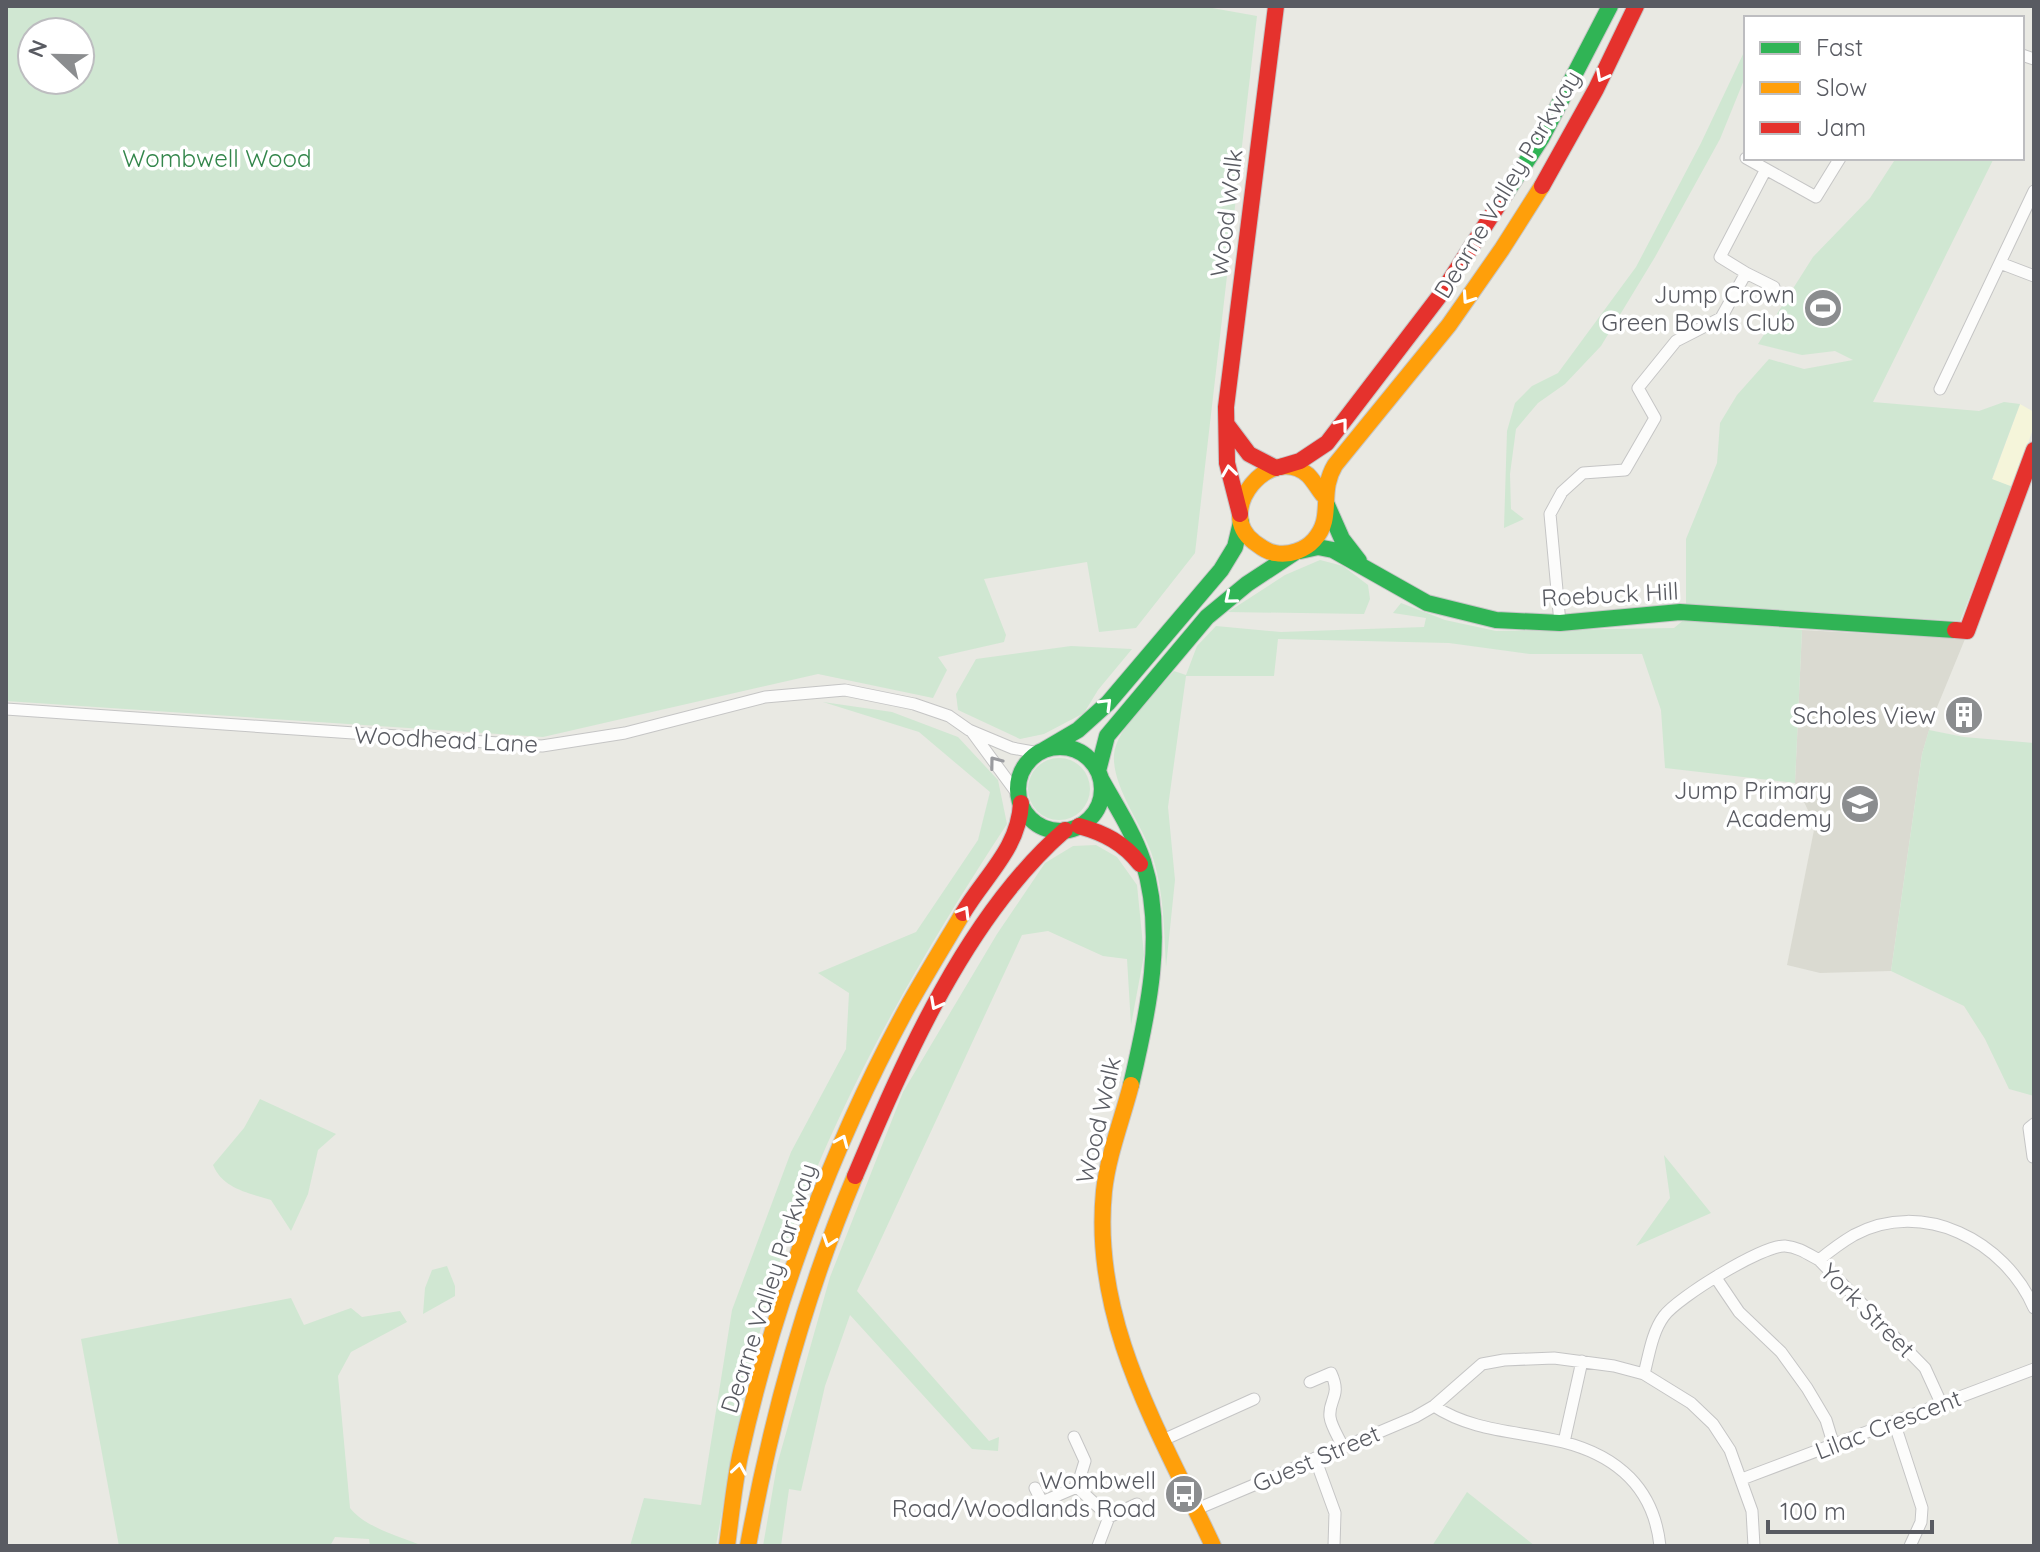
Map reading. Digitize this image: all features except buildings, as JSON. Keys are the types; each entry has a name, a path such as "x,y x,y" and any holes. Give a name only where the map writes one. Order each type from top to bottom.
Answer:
{"main road":[{"name":"Wood Walk","path":"1240,518 1233,496 1225,444 1228,426 1226,407 1276,6"},
{"name":"Dearne Valley Parkway","path":"1278,468 1300,461 1327,443 1441,294 1541,139 1610,6"},
{"name":"Dearne Valley Parkway","path":"1324,498 1330,473 1339,459 1449,325 1506,241 1563,148 1636,6"},
{"path":"1228,426 1249,454 1278,468 1306,474 1324,498 1326,510 1321,531 1307,547 1247,584 1207,617 1115,725 1107,736 1100,775 1100,801 1088,820 1072,828 1051,830 1038,824 1027,815 1020,799 1020,776 1031,759 1078,730 1108,703 1221,570 1235,547 1243,493 1256,476 1278,468"},
{"name":"Roebuck Hill","path":"1295,552 1326,548 1427,603 1496,620 1560,623 1680,612 1967,631 2034,450"},
{"name":"Roebuck Hill","path":"1324,498 1336,529 1362,566"},
{"path":"1240,518 1257,546 1274,553 1295,552"},
{"path":"1041,751 1056,747 1081,753 1100,775"},
{"name":"Wood Walk","path":"1100,775 1137,845 1147,876 1153,915 1154,968 1138,1054 1104,1191 1104,1266 1116,1332 1149,1415 1213,1546"},
{"name":"Dearne Valley Parkway","path":"727,1546 740,1457 775,1328 812,1215 854,1115 907,1008 969,903 1011,844 1020,824 1020,799"},
{"name":"Wood Walk","path":"1072,828 1110,836 1124,846 1147,876"},
{"name":"Dearne Valley Parkway","path":"748,1546 759,1475 796,1333 851,1180 898,1075 953,973 1025,866 1072,828"}],"street":[{"path":"1750,160 1816,197 1839,160"},
{"path":"1766,169 1720,257 1774,287"},
{"path":"1940,389 2034,191"},
{"path":"2000,263 2034,276"},
{"path":"1560,623 1550,514 1562,492 1583,473 1625,470 1655,418 1638,388 1676,341 1721,318 1746,273"},
{"name":"Woodhead Lane","path":"6,709 542,746 625,733 765,697 845,690 914,704 949,716 969,730 1012,748 1041,751"},
{"name":"Woodhead Lane","path":"969,730 1020,799"},
{"path":"2033,1157 2028,1135 2029,1128 2034,1124"},
{"path":"1819,1260 1856,1234 1877,1227 1901,1222 1945,1228 1989,1249 2009,1266 2025,1288 2034,1308"},
{"name":"York Street","path":"1644,1374 1661,1319 1675,1303 1764,1251 1783,1246 1804,1251 1819,1260 1925,1368 1941,1403"},
{"path":"1716,1278 1739,1312 1781,1352 1807,1388 1826,1420 1834,1446"},
{"name":"Guest Street","path":"1197,1509 1415,1417 1434,1406 1482,1364 1529,1357 1582,1361 1644,1374 1691,1403 1713,1424 1730,1450 1752,1511 1754,1546"},
{"path":"1564,1442 1582,1361"},
{"name":"Lilac Crescent","path":"1742,1479 2034,1369"},
{"path":"1310,1382 1331,1373 1333,1376 1337,1390 1329,1416 1343,1447"},
{"path":"1163,1440 1254,1399"},
{"path":"1434,1406 1452,1416 1506,1433 1564,1442 1614,1464 1646,1495 1656,1518 1660,1546"},
{"path":"1894,1422 1922,1508 1921,1522 1910,1546"},
{"path":"1035,1488 1042,1502 1077,1487 1085,1461 1074,1437"},
{"path":"1315,1458 1335,1513 1334,1546"},
{"path":"1077,1487 1109,1517"},
{"path":"1098,1546 1109,1517 1137,1504"}],"shaded area":[{"path":"2020,404 2034,412 2034,426 2013,487 1992,480"},
{"name":"Jump Primary Academy","path":"1802,630 1965,639 1933,717 1922,754 1891,971 1820,973 1787,965 1815,825 1795,783"}],"green space":[{"name":"Wombwell Wood","path":"6,6 1201,6 1257,16 1195,553 1136,628 1099,632 1087,562 984,579 1006,635 1004,642 938,657 947,670 933,698 818,674 543,737 6,701"},
{"path":"1744,52 1744,80 1720,139 1655,257 1601,346 1565,384 1538,403 1516,429 1510,474 1511,509 1524,519 1504,528 1507,431 1515,403 1532,386 1558,373 1636,267"},
{"path":"1895,160 1993,160 1873,402 1979,411 2004,402 2020,404 1992,479 2013,487 1960,621 1686,605 1686,539 1717,463 1720,423 1737,395 1769,359 1804,369 1853,360 1835,351 1802,355 1758,344 1813,257 1870,198"},
{"path":"1320,560 1343,566 1368,585 1370,599 1364,614 1228,612 1285,575"},
{"path":"1401,603 1445,620 1496,631 1674,628 1686,618 1802,630 1795,783 1665,768 1661,710 1642,654 1530,654 1449,643 1278,639 1274,676 1186,676 1168,807 1175,880 1166,967 1159,880 1146,841 1122,792 1115,767 1116,744 1122,733 1174,671 1186,675 1197,646 1216,626 1281,632 1424,627 1426,618 1393,613"},
{"path":"1071,646 1132,649 1098,690 1084,713 1044,734 1020,739 958,710 956,694 976,659"},
{"path":"823,702 892,712 958,737 998,780 1007,824 951,912 874,1046 829,1139 789,1237 750,1370 716,1546 630,1546 644,1498 701,1505 732,1310 791,1152 846,1049 849,993 818,973 916,932 978,840 990,792 919,732"},
{"path":"1929,730 1964,737 2034,743 2034,1096 2009,1089 1985,1039 1964,1006 1891,971 1922,754"},
{"path":"1053,758 1065,758 1081,767 1088,777 1088,801 1081,811 1065,820 1053,820 1033,806 1028,795 1028,783 1042,763"},
{"path":"1096,845 1117,857 1137,885 1144,955 1131,1025 1127,959 1103,956 1048,931 1022,935 857,1291 989,1441 999,1437 998,1451 972,1449 850,1315 825,1386 801,1491 789,1489 781,1546 763,1546 777,1465 830,1277 903,1092 997,934 1045,863 1073,846"},
{"path":"260,1099 336,1134 318,1150 308,1194 291,1231 271,1200 230,1185 213,1165 244,1128"},
{"path":"1664,1155 1711,1213 1636,1246 1670,1198"},
{"path":"447,1266 455,1286 455,1296 423,1314 425,1288 432,1270"},
{"path":"291,1298 304,1325 351,1308 362,1317 400,1311 407,1322 351,1352 338,1376 350,1508 374,1526 423,1546 370,1546 369,1539 335,1537 330,1546 119,1546 81,1339"},
{"path":"1467,1492 1535,1546 1432,1546"}],"traffic: fast":[{"path":"1506,193 1541,139 1610,6"},
{"path":"1327,505 1342,539 1359,561"},
{"path":"1044,750 1078,730 1108,703 1221,570 1235,547 1241,522"},
{"path":"1300,551 1318,547 1333,550 1427,603 1496,620 1560,623 1680,612 1955,630"},
{"path":"1098,771 1107,736 1207,617 1247,584 1294,553"},
{"path":"1060,747 1076,750 1095,766 1102,789 1099,805 1083,824 1060,831 1044,828 1025,812 1018,789 1021,773 1037,754 1060,747"},
{"path":"1101,779 1139,850 1150,888 1153,916 1152,973 1131,1085"}],"traffic: slow":[{"path":"1323,495 1308,475 1293,467 1278,467 1252,484 1243,498 1240,514 1243,529 1254,542 1275,553 1296,551 1314,540 1324,523 1328,485 1335,465 1449,325 1542,186"},
{"path":"727,1546 738,1467 754,1398 808,1226 880,1061 963,913"},
{"path":"1131,1085 1104,1191 1103,1239 1108,1286 1134,1375 1213,1546"},
{"path":"748,1546 767,1451 791,1358 820,1266 855,1176"}],"traffic: jam":[{"path":"1240,514 1227,463 1226,407 1276,6"},
{"path":"1542,186 1596,89 1636,6"},
{"path":"1280,467 1300,461 1327,443 1441,294 1506,193"},
{"path":"1228,426 1249,454 1276,468"},
{"path":"1955,630 1967,631 2034,450"},
{"path":"963,913 1008,848 1019,819 1021,803"},
{"path":"1079,826 1113,840 1140,864"},
{"path":"855,1176 918,1037 969,946 1030,864 1065,830"}],"place":[{"name":"Jump Crown Green Bowls Club","path":"1823,308"},
{"name":"Scholes View","path":"1964,715"},
{"name":"Jump Primary Academy","path":"1860,804"},
{"name":"Wombwell Road/Woodlands Road","path":"1184,1494"}]}
